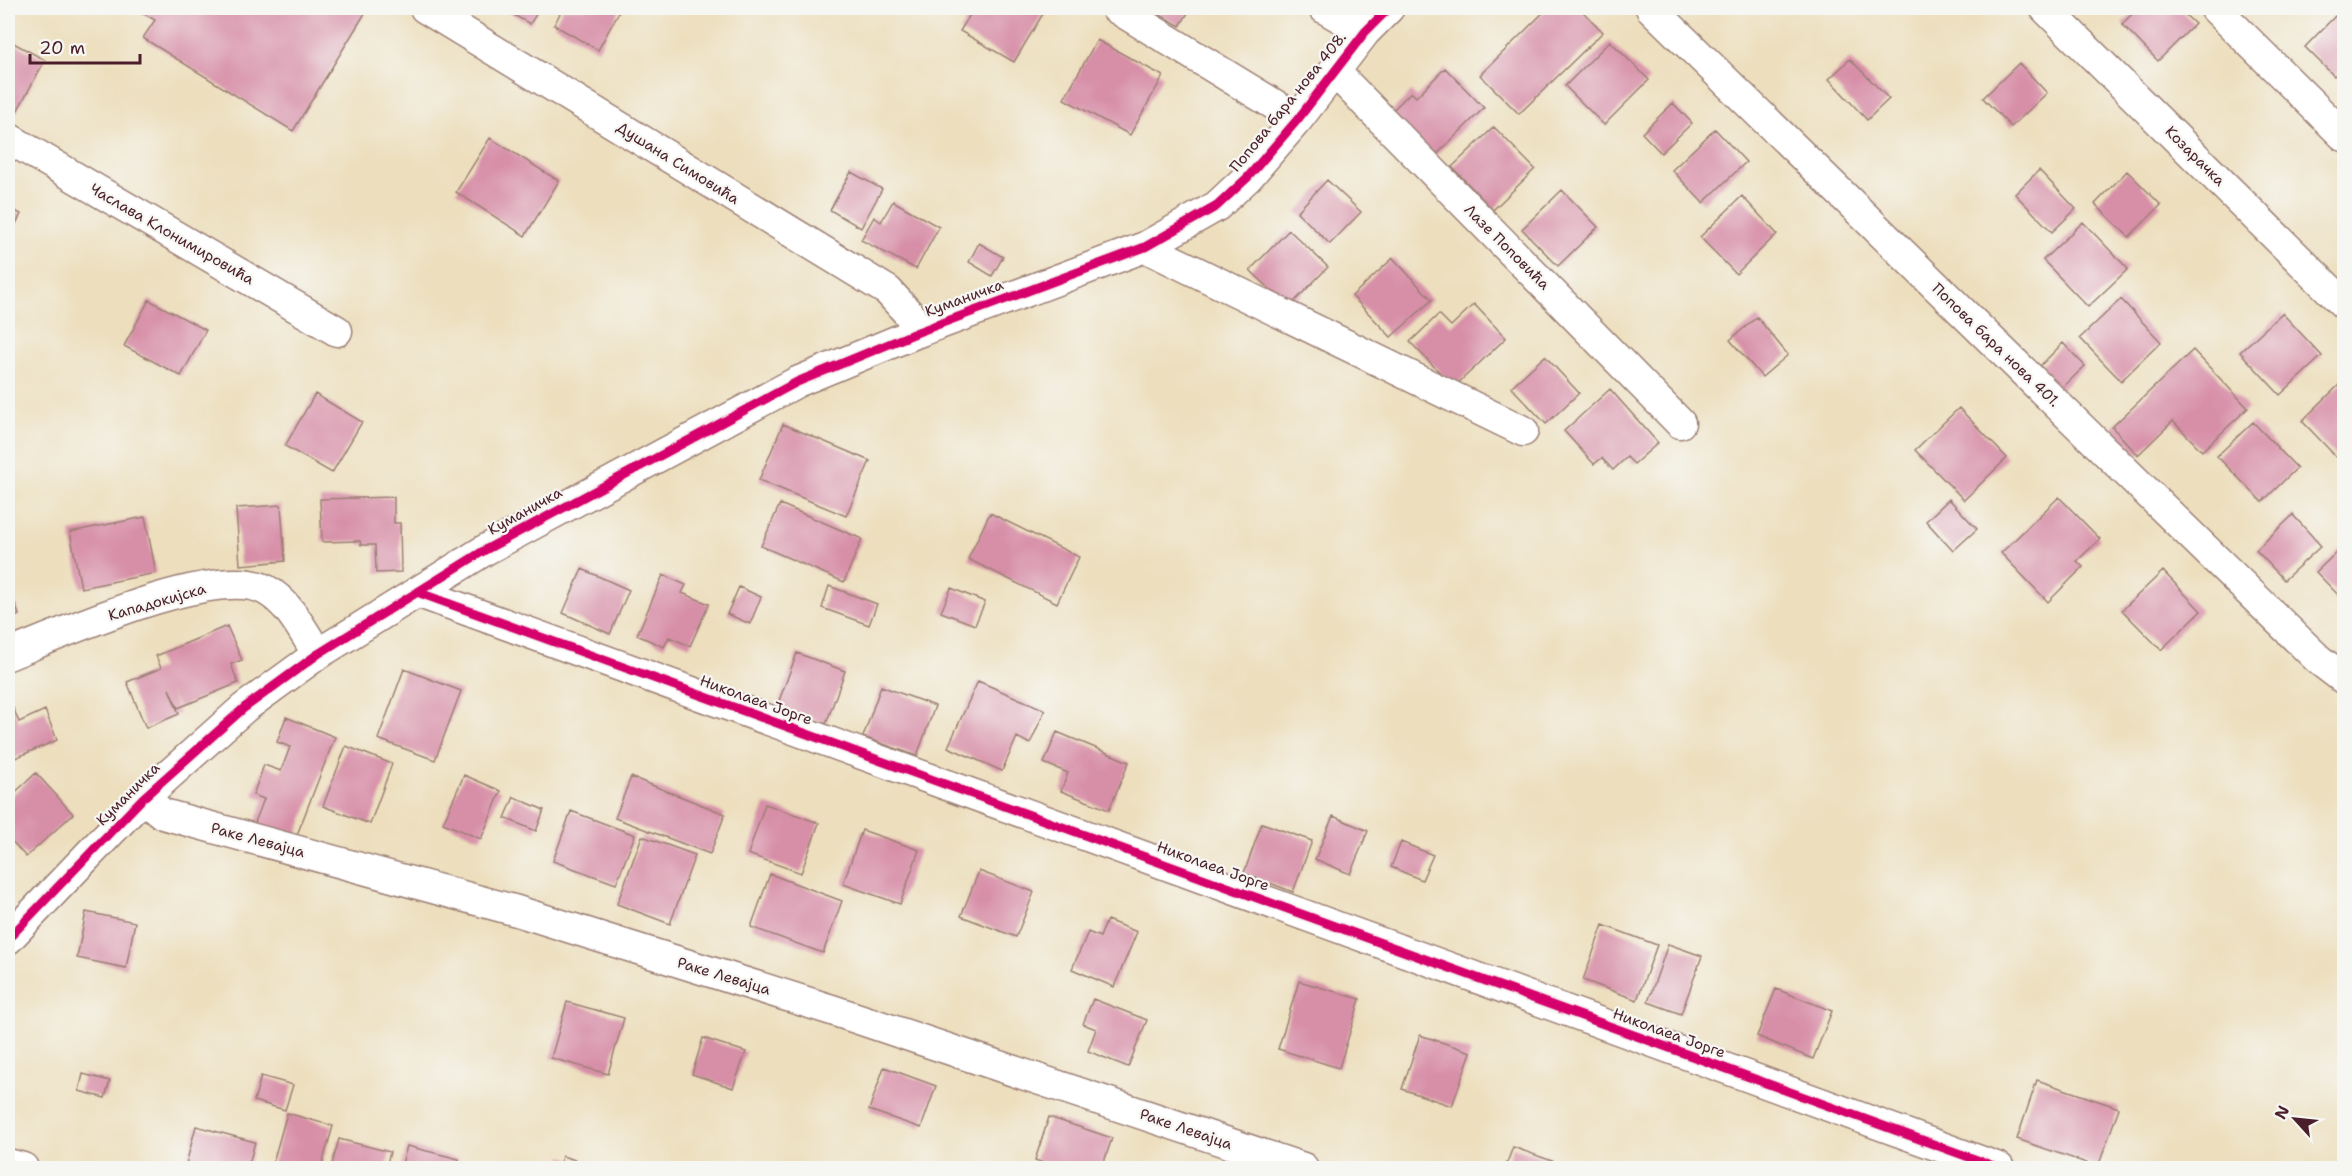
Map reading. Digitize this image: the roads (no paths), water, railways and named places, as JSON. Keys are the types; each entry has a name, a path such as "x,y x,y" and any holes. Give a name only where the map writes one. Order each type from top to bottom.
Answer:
{"street":[{"name":"Душана Симовића","path":"425,8 888,291 909,314 918,332"},
{"path":"1116,8 1298,119"},
{"path":"1324,8 1365,32"},
{"name":"Попова бара нова 408.","path":"1145,247 1217,206 1248,177 1298,119 1365,32 1389,8"},
{"name":"Попова бара нова 401.","path":"1651,8 2310,651 2344,679"},
{"name":"Козарачка","path":"2044,8 2344,304"},
{"path":"2215,8 2344,136"},
{"name":"Лазе Поповића","path":"1334,71 1680,423"},
{"name":"Часлава Клонимировића","path":"8,138 337,331"},
{"name":"Куманичка","path":"8,939 143,798 244,708 318,654 485,549 797,382 918,332 1145,247"},
{"path":"1145,247 1523,430"},
{"name":"Кападокијска","path":"8,655 116,612 195,588 242,584 264,589 282,602 318,654"},
{"name":"Николаеа Јорге","path":"417,592 1999,1168"},
{"name":"Раке Левајца","path":"143,798 163,814 539,918 835,1011 1303,1168"},
{"path":"8,1164 23,1168"}]}
